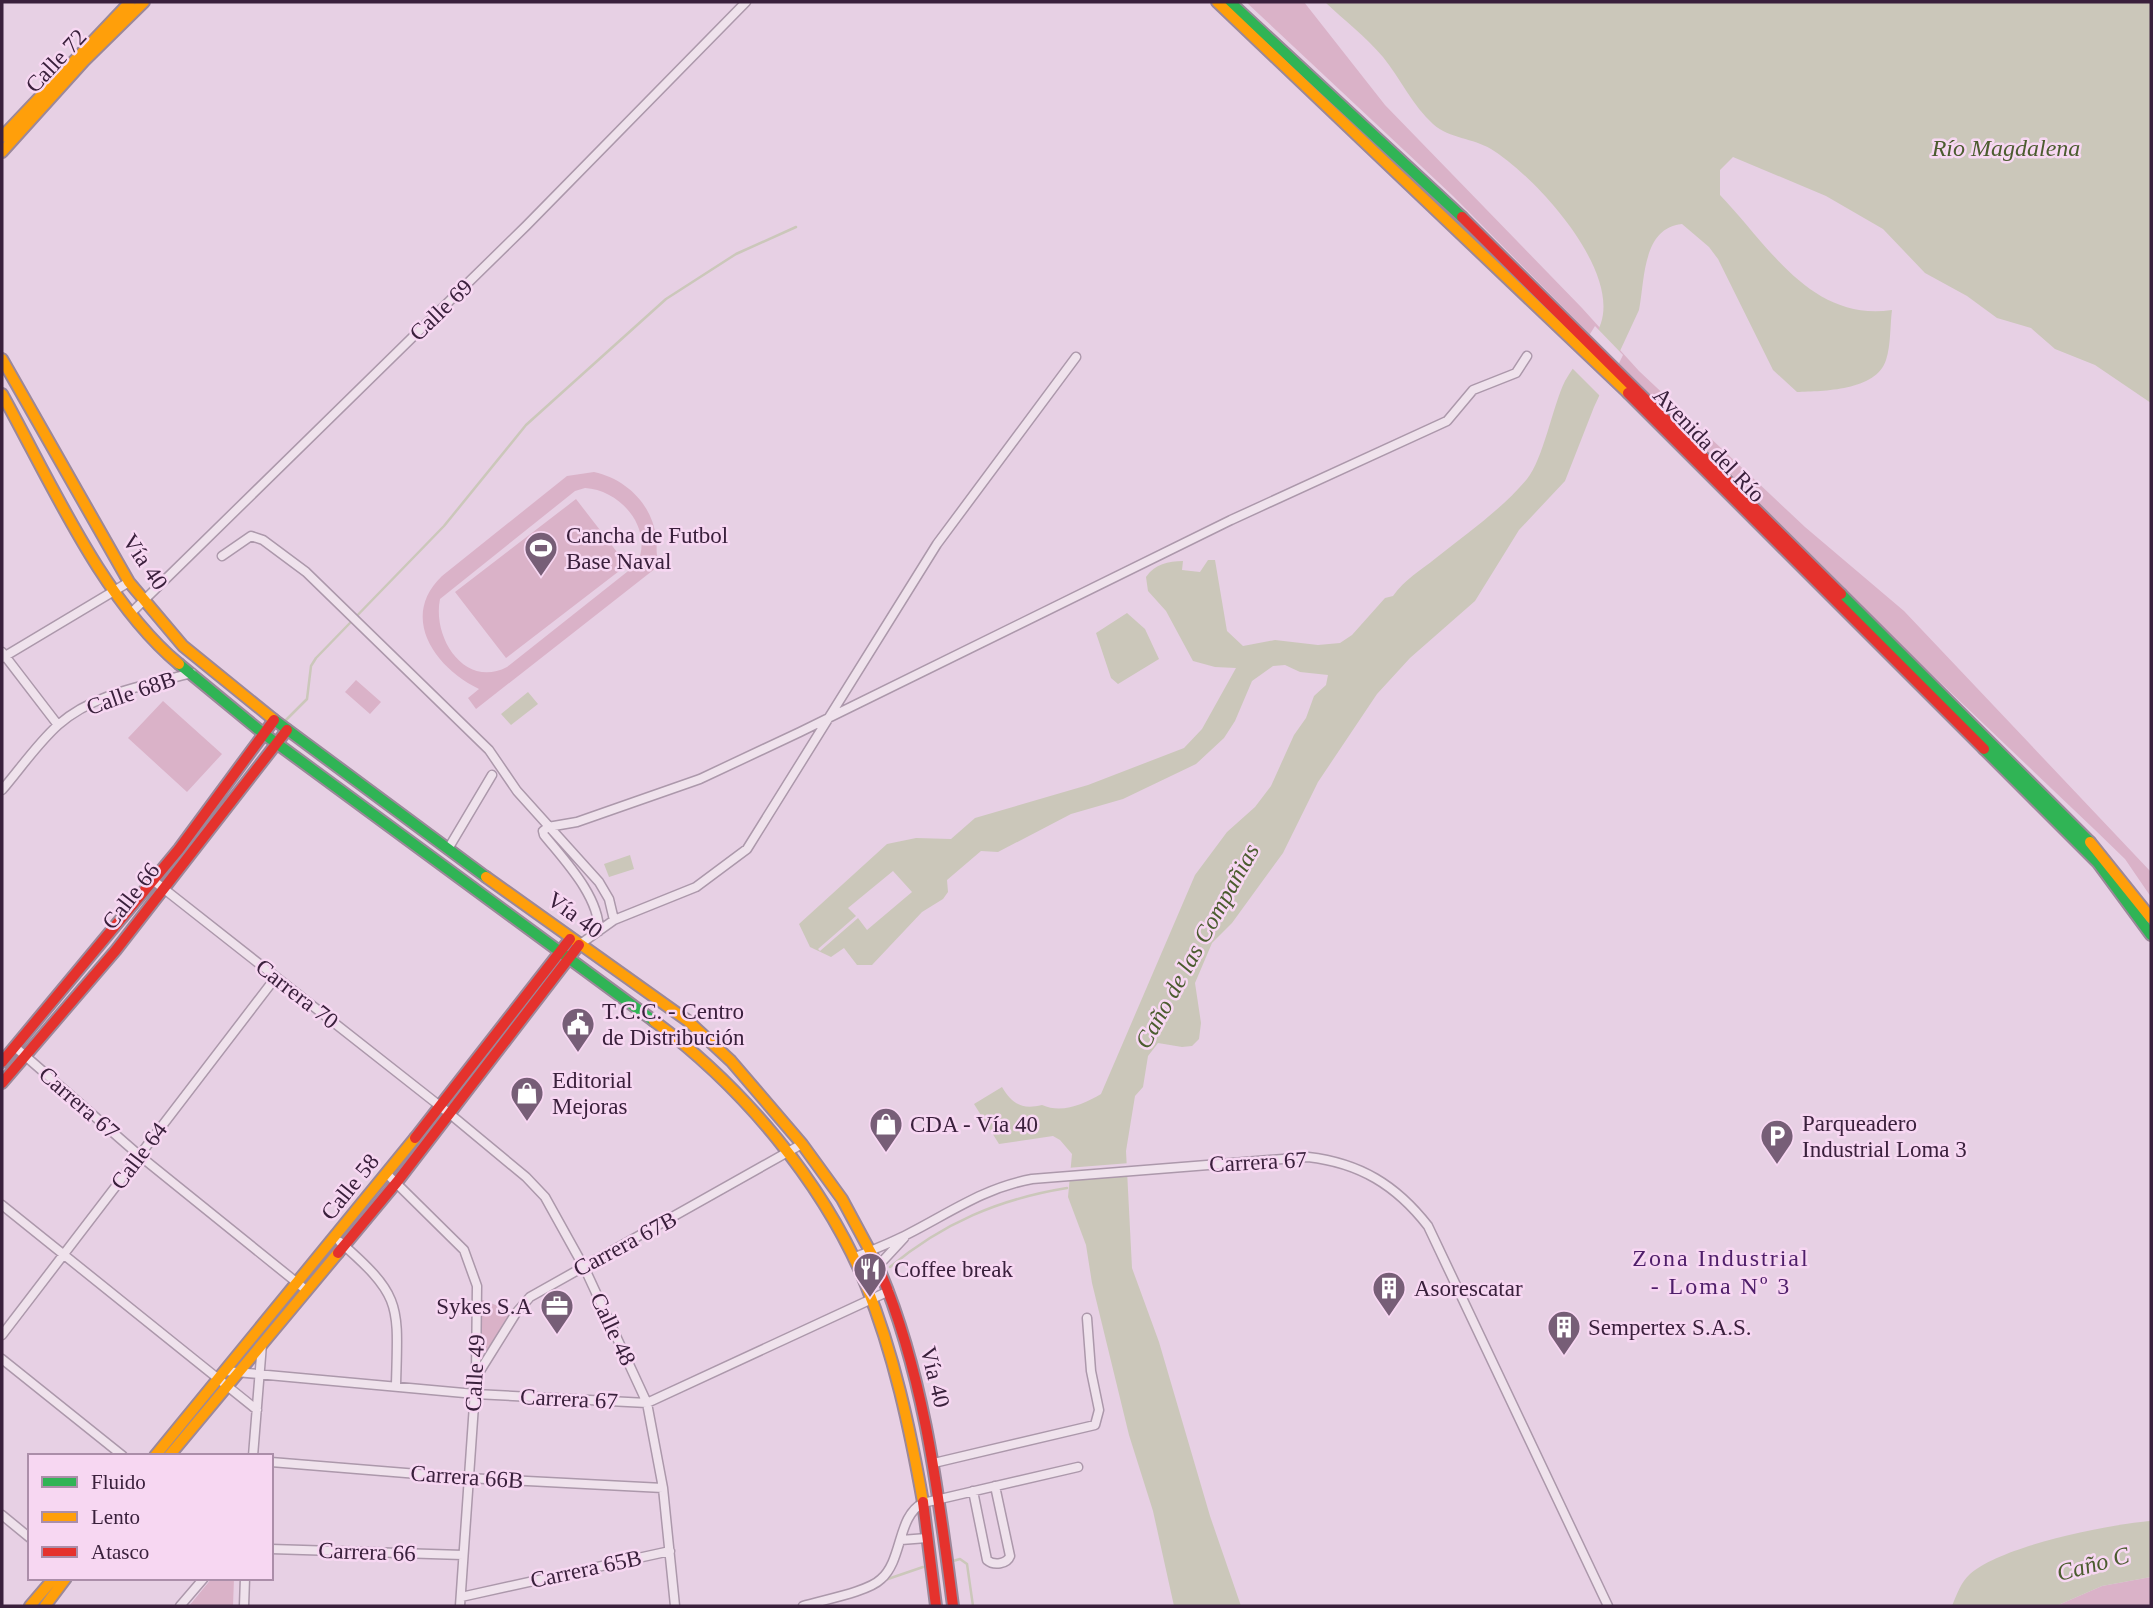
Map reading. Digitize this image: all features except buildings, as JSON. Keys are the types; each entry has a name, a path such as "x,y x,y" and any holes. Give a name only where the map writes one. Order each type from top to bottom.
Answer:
{"main road":[{"name":"Calle 72","path":"2,137 130,2"},
{"name":"Calle 72","path":"2,152 83,61 144,2"},
{"name":"Avenida del Río","path":"1217,2 1626,384 2103,855 2151,918"},
{"name":"Avenida del Río","path":"1230,2 1403,160 1580,340"},
{"name":"Vía 40","path":"2,359 129,582 183,646 287,730 574,942 688,1021 740,1070 802,1144 842,1199 871,1250 889,1291 917,1387 934,1463 953,1606"},
{"name":"Avenida del Río","path":"1626,384 2098,863 2151,935"},
{"name":"Vía 40","path":"2,394 113,592 163,650 277,744 565,954 701,1058 743,1100 785,1153 853,1258 870,1299 898,1391 923,1503 936,1606"},
{"name":"Calle 66","path":"2,1062 154,881 274,720"},
{"name":"Calle 66","path":"3,1079 116,950 287,730"},
{"path":"104,940 116,950"},
{"name":"Calle 58","path":"157,1454 301,1287 344,1246 397,1182 450,1114 574,942"},
{"name":"Calle 58","path":"170,1454 223,1379 239,1372 262,1344 335,1238 565,954"},
{"path":"53,1002 65,1011"},
{"path":"30,1606 52,1580"},
{"path":"45,1606 64,1580"}],"street":[{"name":"Calle 69","path":"131,613 526,226 746,2"},
{"path":"548,827 577,822 700,779 828,719 1231,520 1447,421 1473,390 1517,373 1527,356"},
{"path":"574,942 599,931 614,920 696,887 747,849 937,544 1076,357"},
{"path":"222,556 251,536 263,540 306,572 489,750 517,791 600,882 609,899 614,920"},
{"path":"58,725 3,655 129,582"},
{"name":"Calle 68B","path":"2,790 58,725 110,695 210,667"},
{"path":"448,849 492,775"},
{"path":"548,827 544,835 584,888 597,914 599,931"},
{"name":"Carrera 70","path":"154,881 441,1106"},
{"name":"Calle 64","path":"2,1335 276,977"},
{"name":"Carrera 67","path":"15,1047 140,1156 301,1287"},
{"name":"Calle 48","path":"441,1106 526,1177 545,1197 584,1269 647,1403 663,1488 675,1606"},
{"name":"Carrera 67B","path":"476,1376 524,1303 563,1278 584,1269 802,1144"},
{"name":"Carrera 67","path":"853,1258 909,1234 947,1210 992,1190 1011,1183 1058,1174 1288,1158 1328,1160 1366,1171 1411,1204 1428,1226 1608,1606"},
{"name":"Calle 49","path":"387,1174 464,1250 477,1286 476,1376 460,1602"},
{"path":"2,1205 223,1379 257,1410"},
{"name":"Carrera 67","path":"878,1266 909,1234"},
{"path":"335,1238 381,1280 393,1300 398,1323 396,1385"},
{"name":"Carrera 67","path":"239,1372 475,1394 647,1403 889,1291"},
{"path":"934,1463 1095,1425 1099,1410 1091,1371 1087,1318"},
{"path":"253,1454 262,1344"},
{"path":"2,1359 120,1454"},
{"name":"Carrera 66B","path":"273,1462 467,1478 663,1488"},
{"path":"803,1606 881,1580 912,1512 923,1503 1078,1467"},
{"path":"973,1491 987,1560 995,1564 1004,1562 1010,1556 995,1486"},
{"path":"2,1515 28,1536"},
{"path":"901,1540 927,1540"},
{"name":"Carrera 66","path":"273,1549 463,1555"},
{"name":"Carrera 65B","path":"460,1602 670,1551"},
{"path":"180,1606 202,1580"},
{"path":"244,1580 244,1606"}],"shaded area":[{"path":"1246,2 1304,2 1385,105 1582,308 1639,371 1805,527 1904,611 2151,872 2151,897 2125,859 1839,586 1453,196"},
{"path":"594,472 606,475 636,495 653,525 661,564 476,709 468,698 479,689 449,668 428,640 423,624 423,608 429,592 442,576 567,476","holes":["585,488 598,490 622,504 638,525 641,551 637,564 507,667 492,672 478,671 465,665 455,656 441,629 440,599 575,491"]},
{"name":"Cancha de Futbol Base Naval","path":"576,499 627,565 506,658 455,592"},
{"path":"356,680 381,702 370,714 345,692"},
{"path":"163,701 222,754 187,792 128,738"},
{"path":"482,1300 512,1311 487,1351 480,1349"},
{"path":"2151,1577 2151,1606 2056,1606 2102,1586"},
{"path":"210,1580 234,1580 233,1606 189,1606"}],"water":[{"name":"Río Magdalena","path":"1325,2 2151,2 2151,403 2095,365 2055,349 2031,328 1997,318 1967,296 1925,273 1883,229 1826,196 1733,157 1720,170 1720,195 1794,276 1815,292 1838,304 1863,311 1892,310 1886,360 1872,378 1848,387 1797,392 1773,370 1718,259 1709,247 1682,224 1659,235 1648,257 1639,310 1594,407 1565,481 1519,530 1475,601 1410,658 1377,694 1318,782 1283,853 1232,923 1212,943 1195,983 1201,1023 1199,1039 1192,1046 1182,1047 1158,1043 1148,1056 1143,1087 1135,1096 1126,1151 1132,1268 1159,1342 1210,1516 1241,1606 1174,1606 1153,1511 1129,1435 1092,1283 1086,1245 1068,1197 1072,1154 1053,1136 999,1144 974,1104 1002,1087 1018,1104 1029,1107 1042,1105 1065,1108 1101,1094 1195,875 1227,832 1255,807 1271,786 1294,735 1306,718 1314,696 1326,685 1328,675 1300,672 1285,665 1273,666 1252,681 1235,721 1224,738 1196,764 1123,799 1071,814 998,852 981,851 947,880 948,892 943,899 922,912 872,965 857,965 844,948 831,957 810,947 799,924 887,844 916,838 951,839 975,818 1088,785 1184,748 1202,729 1236,668 1215,667 1193,661 1166,611 1148,591 1146,577 1158,566 1183,561 1182,570 1200,572 1208,560 1215,560 1227,631 1243,646 1275,640 1318,645 1340,643 1352,635 1385,598 1393,596 1408,580 1495,511 1533,470 1565,381 1594,339 1601,323 1603,301 1598,276 1586,251 1550,201 1509,162 1491,149 1447,133 1433,124 1419,109 1383,57"},
{"path":"1127,613 1145,629 1159,659 1118,684 1111,678 1096,633"},
{"path":"528,692 538,704 511,725 501,714"},
{"path":"630,855 634,869 609,877 604,864"},
{"name":"Caño C","path":"2151,1521 2151,1577 2102,1586 2056,1606 1952,1606 1970,1574 2005,1554 2056,1538"}],"pier":[{"path":"1595,326 1623,355 1602,398 1570,366"},
{"path":"893,871 912,892 867,930 858,918 820,951 818,949 856,916 848,908"},
{"path":"1130,1163 1130,1176 1065,1180 1067,1168"}],"waterway":[{"path":"286,720 307,699 311,666 316,658 444,526 526,425 666,299 736,254 796,227"},
{"path":"890,1267 930,1238 973,1215 1018,1199 1067,1188"},
{"path":"953,1561 960,1559 967,1564 973,1606"},
{"path":"882,1581 923,1567"}],"traffic: fast":[{"path":"1230,2 1462,217"},
{"path":"1841,594 2090,842"},
{"path":"179,664 264,734 654,1021"},
{"path":"273,719 486,877"},
{"path":"1984,749 2098,863 2151,935"}],"traffic: slow":[{"path":"2,137 130,2"},
{"path":"2,152 84,61 144,2"},
{"path":"1217,2 1628,393"},
{"path":"2,359 129,582 183,646 273,719"},
{"path":"2,394 59,501 102,574 151,638 179,664"},
{"path":"2090,842 2151,918"},
{"path":"486,877 688,1021 731,1061 802,1144 842,1199 877,1264"},
{"path":"654,1021 687,1047 749,1107 778,1140 828,1210 848,1247 876,1311 907,1419 923,1502"},
{"path":"157,1454 415,1138"},
{"path":"171,1454 338,1253"},
{"path":"30,1606 52,1580"},
{"path":"45,1606 64,1580"}],"traffic: jam":[{"path":"1462,217 1841,594"},
{"path":"1628,393 1984,749"},
{"path":"2,1062 179,849 274,720"},
{"path":"2,1083 116,950 287,730"},
{"path":"415,1138 570,939"},
{"path":"338,1253 397,1182 579,945"},
{"path":"877,1264 907,1347 918,1389 935,1476 953,1606"},
{"path":"923,1502 936,1606"}],"place":[{"name":"Cancha de Futbol Base Naval","path":"541,578"},
{"name":"T.C.C. - Centro de Distribución","path":"578,1054"},
{"name":"Editorial Mejoras","path":"527,1123"},
{"name":"CDA - Vía 40","path":"886,1154"},
{"name":"Parqueadero Industrial Loma 3","path":"1777,1166"},
{"name":"Coffee break","path":"870,1299"},
{"name":"Asorescatar","path":"1389,1318"},
{"name":"Sykes S.A","path":"557,1336"},
{"name":"Sempertex S.A.S.","path":"1564,1357"}],"district":[{"name":"Zona Industrial - Loma Nº 3","path":"1721,1272"}],"water label":[{"name":"Caño de las Compañias","path":"1197,946"}]}
